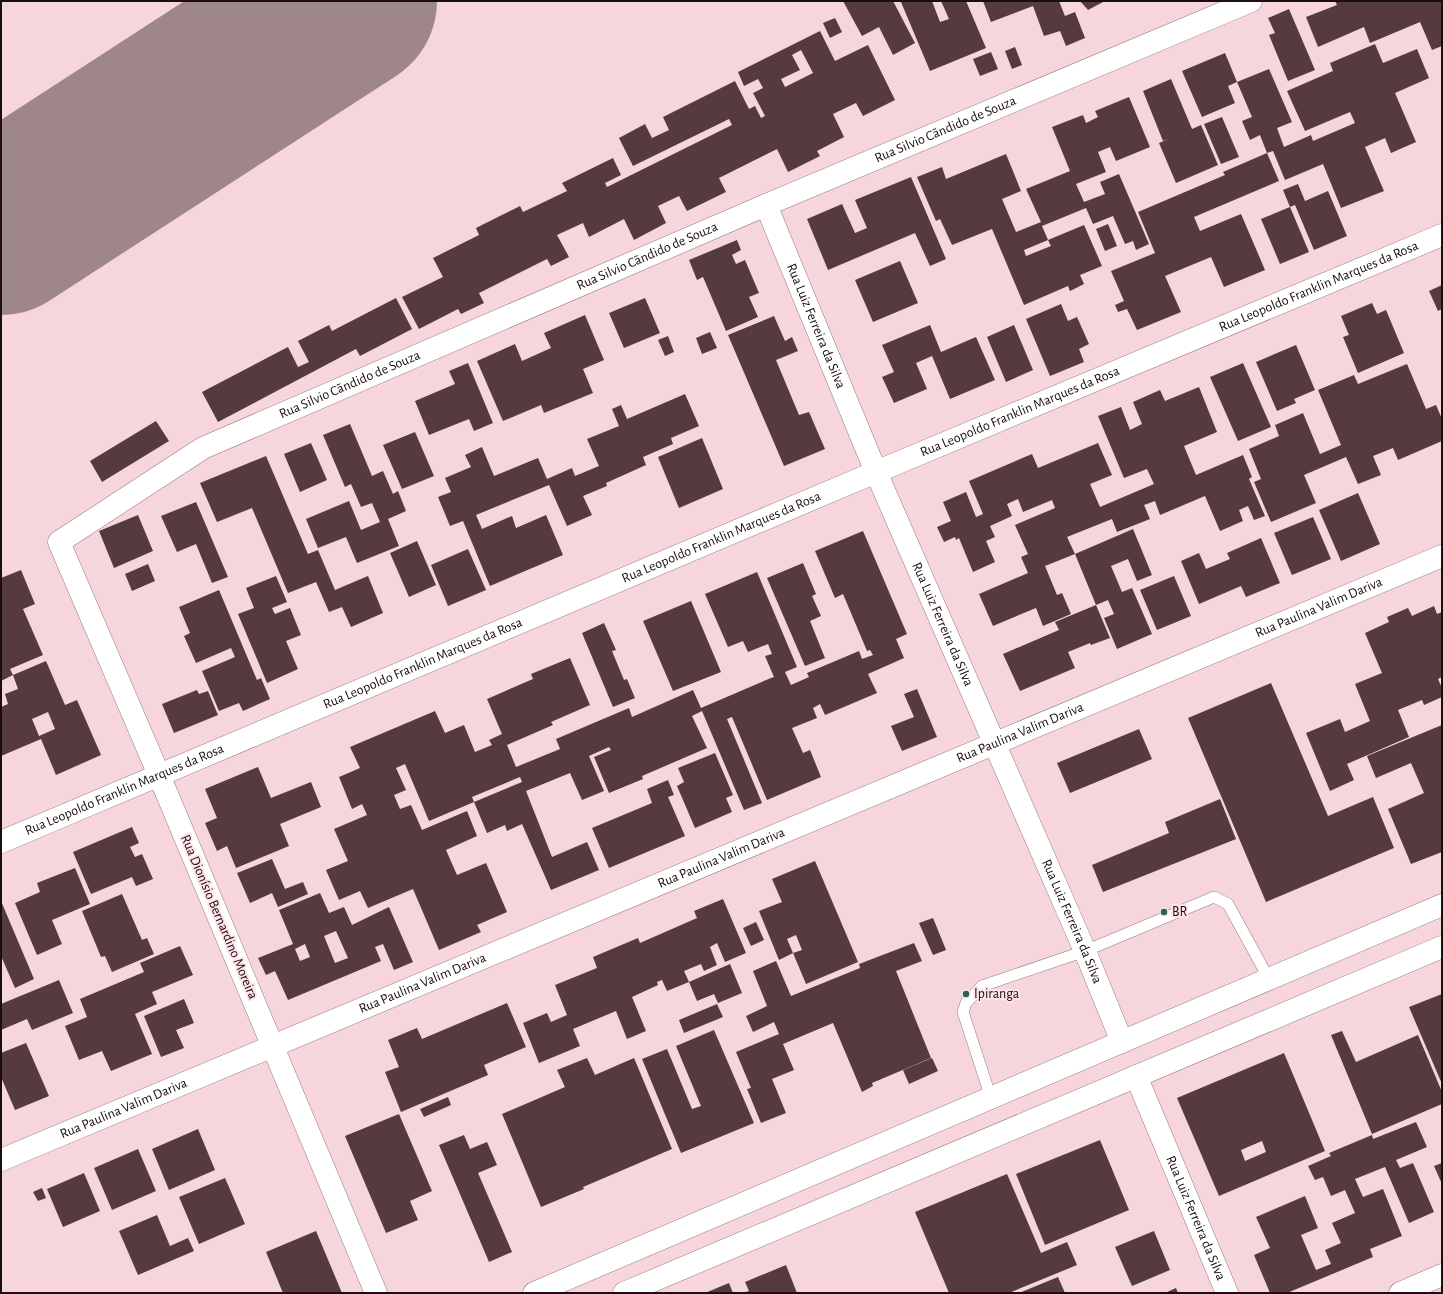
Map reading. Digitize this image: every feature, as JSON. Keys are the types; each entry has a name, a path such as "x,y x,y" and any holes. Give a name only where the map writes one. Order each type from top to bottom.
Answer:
{"street":[{"name":"Rua Silvio Cãndido de Souza","path":"59,542 203,448 766,206 1251,1"},
{"name":"Rua Luiz Ferreira da Silva","path":"766,206 876,472 996,744 1085,951 1122,1042"},
{"name":"Rua Leopoldo Franklin Marques da Rosa","path":"1,842 876,472 1442,235"},
{"name":"Rua Dionísio Bernardino Moreira","path":"59,542 159,775 376,1293"},
{"name":"Rua Paulina Valim Dariva","path":"1,1160 1442,556"},
{"path":"534,1293 1442,905"},
{"path":"624,1293 1442,947"},
{"name":"Rua Luiz Ferreira da Silva","path":"1136,1076 1227,1293"},
{"path":"1400,1293 1442,1275"}],"lane":[{"path":"991,1098 963,1012 966,1004 982,986 1085,951 1214,897 1228,904 1269,979"}],"building":[{"path":"843,1 893,1 915,43 893,55 879,27 862,36"},
{"path":"932,1 940,22 949,19 941,1 966,1 986,48 930,71 901,2"},
{"path":"983,1 1059,1 1065,16 1075,12 1085,38 1066,46 1060,31 1044,36 1033,6 991,22"},
{"path":"1080,1 1105,1 1088,10"},
{"path":"1335,1 1442,1 1442,46 1432,50 1420,22 1370,43 1364,27 1318,47 1306,17 1337,5"},
{"path":"1289,9 1315,70 1288,81 1269,35 1275,33 1268,18"},
{"path":"835,18 842,32 830,38 823,23"},
{"path":"820,31 835,61 868,45 895,100 863,116 856,103 833,114 844,137 817,151 820,156 788,172 777,149 719,178 726,192 687,211 679,196 658,206 666,223 634,240 624,219 589,237 583,223 557,235 569,257 551,266 547,259 479,293 484,303 461,314 458,309 419,329 402,297 443,277 433,258 479,235 476,228 520,206 523,212 567,191 562,183 613,158 621,175 605,183 607,187 732,125 729,119 633,166 619,138 645,124 652,138 669,130 663,117 735,81 749,109 755,106 761,118 765,116 753,93 763,88 758,79 744,86 738,72","holes":["801,50 813,73 785,87 781,79 800,70 792,55"]},
{"path":"1375,44 1383,63 1417,49 1429,78 1395,93 1416,142 1391,153 1385,138 1365,147 1384,191 1341,208 1323,164 1285,180 1273,151 1267,153 1260,135 1250,140 1242,121 1252,117 1237,82 1269,69 1292,122 1277,128 1284,147 1311,135 1313,141 1355,123 1350,112 1305,131 1287,91 1333,71 1330,63"},
{"path":"1015,47 1022,65 1012,69 1005,51"},
{"path":"991,52 998,69 980,76 973,59"},
{"path":"1225,53 1237,82 1228,86 1235,103 1202,117 1182,71"},
{"path":"1171,79 1192,129 1201,125 1218,165 1176,183 1159,143 1171,138 1163,141 1143,91"},
{"path":"1129,97 1150,147 1116,161 1110,147 1098,152 1106,172 1076,184 1084,202 1105,194 1100,182 1119,174 1149,244 1136,250 1133,241 1125,244 1113,216 1093,224 1086,208 1042,226 1048,240 1084,225 1102,266 1080,275 1084,284 1070,291 1068,286 1024,305 992,229 952,245 940,219 936,221 917,177 942,167 946,179 1006,154 1021,191 1002,199 1016,232 1041,222 1026,189 1070,171 1052,127 1083,115 1086,123 1098,117 1095,111","holes":["1048,240 1051,246 1026,256 1024,250"]},
{"path":"1222,117 1239,157 1221,164 1204,124"},
{"path":"1267,153 1279,181 1194,217 1200,231 1241,214 1265,270 1224,287 1211,257 1165,276 1181,312 1137,330 1127,309 1118,312 1115,305 1124,301 1111,271 1155,253 1138,212 1225,175 1223,172"},
{"path":"911,177 946,259 930,266 915,233 828,270 807,219 842,204 855,233 867,228 855,200"},
{"path":"1298,184 1305,201 1328,191 1347,236 1314,250 1295,205 1290,207 1283,190"},
{"path":"1290,207 1309,252 1280,264 1261,219"},
{"path":"1108,224 1117,246 1105,251 1096,229"},
{"path":"737,240 741,250 732,255 736,264 745,260 759,293 749,297 758,317 726,331 703,277 697,280 689,260"},
{"path":"900,261 918,303 873,322 855,280"},
{"path":"1442,285 1442,309 1438,311 1429,291"},
{"path":"396,298 412,329 360,356 356,349 218,422 202,392 288,347 298,367 309,362 298,341 329,325 332,331"},
{"path":"645,298 660,333 624,348 609,313"},
{"path":"1372,303 1377,314 1386,310 1404,353 1358,373 1343,337 1349,335 1341,316"},
{"path":"1061,304 1068,321 1077,317 1089,344 1079,349 1084,362 1050,376 1026,319"},
{"path":"585,315 604,360 583,369 593,393 544,413 541,405 503,421 477,361 515,344 522,361 551,348 544,333"},
{"path":"774,316 785,341 792,337 798,351 776,360 799,415 809,412 825,449 784,466 728,335"},
{"path":"930,325 941,352 976,337 995,380 950,399 932,356 916,363 927,389 894,403 882,377 894,372 882,345"},
{"path":"1014,325 1033,370 1006,382 987,337"},
{"path":"710,332 717,348 702,354 696,338"},
{"path":"668,336 674,352 665,356 658,340"},
{"path":"1296,345 1315,390 1294,399 1296,403 1277,411 1256,362"},
{"path":"468,363 493,423 474,431 469,419 429,435 415,401 455,384 449,371"},
{"path":"1243,363 1271,427 1238,441 1210,377"},
{"path":"1407,364 1426,409 1436,405 1442,419 1442,441 1398,460 1393,448 1373,456 1381,475 1358,484 1346,457 1304,475 1316,503 1271,522 1254,482 1261,479 1249,449 1279,436 1275,425 1303,413 1320,454 1341,445 1318,390 1354,375 1358,384"},
{"path":"1199,387 1217,432 1184,446 1196,475 1243,455 1252,477 1249,479 1265,516 1254,520 1248,506 1239,510 1243,521 1220,531 1205,496 1160,515 1155,501 1144,505 1150,519 1117,532 1112,519 1067,537 1075,554 1045,566 1057,595 1062,593 1071,614 1043,626 1036,608 993,626 979,594 1028,573 1021,557 1028,554 1015,525 1055,508 1052,500 1023,512 1018,499 1007,504 1012,516 990,526 995,537 986,541 995,562 973,572 959,538 956,540 955,537 944,542 937,527 951,521 943,502 966,492 976,517 983,514 969,481 1032,454 1038,468 1098,443 1112,475 1090,484 1100,507 1154,484 1147,469 1124,478 1098,416 1121,407 1130,430 1142,424 1133,402 1160,390 1165,401"},
{"path":"685,394 699,426 671,438 673,444 643,457 646,465 606,483 607,486 583,496 592,515 567,526 549,485 476,515 482,529 512,516 516,528 546,515 563,555 490,586 463,521 450,526 438,497 451,492 445,478 471,467 465,455 482,447 494,476 538,458 547,479 572,468 575,476 599,466 587,439 619,426 612,409 621,405 627,419"},
{"path":"156,421 169,441 102,482 90,461"},
{"path":"350,424 372,476 383,471 393,494 398,491 406,511 388,519 399,546 357,563 346,537 318,548 306,519 349,501 361,530 380,522 372,503 361,507 351,484 345,487 323,435"},
{"path":"415,432 434,476 402,489 383,445"},
{"path":"702,438 723,489 679,508 658,457"},
{"path":"311,443 327,480 300,492 284,454"},
{"path":"266,456 308,554 318,550 335,590 368,576 383,613 351,627 342,607 329,612 316,582 288,593 252,508 217,522 200,483"},
{"path":"1358,493 1380,544 1341,561 1319,510"},
{"path":"196,502 228,577 212,583 196,544 177,552 161,516"},
{"path":"138,515 153,551 114,568 99,531"},
{"path":"1313,517 1331,559 1292,575 1274,533"},
{"path":"1133,529 1152,575 1137,581 1128,559 1111,566 1122,592 1132,588 1152,634 1117,649 1104,618 1114,614 1108,600 1096,605 1075,554"},
{"path":"863,531 907,634 896,639 904,658 868,674 877,693 825,715 820,704 813,708 817,718 792,728 803,753 810,750 821,777 767,800 732,717 727,719 762,803 744,810 702,711 692,716 707,748 642,776 643,779 609,793 594,757 611,750 609,747 589,756 604,791 582,800 570,773 526,791 552,857 587,842 599,870 551,890 522,824 507,831 505,825 487,833 474,802 429,821 405,764 396,768 406,790 394,795 400,809 411,805 422,830 467,811 477,836 446,850 457,875 486,863 507,912 477,925 481,932 439,950 413,889 368,908 360,891 339,900 326,870 348,861 334,829 367,815 362,804 352,809 339,777 360,768 350,747 435,711 445,733 464,725 475,752 492,745 489,740 502,734 487,699 533,679 531,674 570,658 590,705 551,722 553,725 507,745 516,767 560,749 556,739 629,708 632,717 693,690 701,708 774,677 765,656 772,654 768,644 748,652 743,641 728,647 705,594 757,572 797,667 785,672 791,685 809,677 807,673 859,651 862,659 873,655 870,650 867,651 843,594 835,598 815,551","holes":["520,777 522,782 474,802 472,797"]},
{"path":"1261,538 1280,583 1246,597 1241,586 1199,604 1181,561 1199,553 1206,569 1230,559 1227,553"},
{"path":"417,541 436,585 409,597 390,553"},
{"path":"468,549 486,590 448,606 431,565"},
{"path":"803,563 816,594 812,596 821,616 810,621 825,658 805,666 767,578"},
{"path":"148,564 155,581 132,591 125,574"},
{"path":"21,570 35,604 23,609 43,655 10,669 13,675 1,681 1,578"},
{"path":"276,576 287,602 272,608 275,614 290,608 301,635 286,641 298,669 267,683 238,614 254,608 246,588"},
{"path":"1174,576 1191,616 1157,630 1140,590"},
{"path":"219,590 257,680 261,678 270,699 243,711 239,703 219,711 202,671 235,657 231,648 196,663 184,636 190,633 179,607"},
{"path":"691,601 721,672 673,691 643,621"},
{"path":"1096,605 1110,638 1091,645 1090,643 1068,652 1075,668 1020,691 1003,654 1059,630 1055,622"},
{"path":"1434,606 1437,614 1442,612 1442,677 1438,679 1442,688 1442,697 1424,705 1422,700 1398,710 1409,737 1347,764 1354,780 1330,791 1306,733 1340,719 1345,732 1370,721 1355,684 1382,673 1365,633 1389,622 1387,617 1408,608 1412,616"},
{"path":"604,623 616,650 612,651 624,680 627,679 635,698 613,707 582,633"},
{"path":"46,661 65,705 77,700 101,755 56,775 41,739 1,756 1,707 8,704 5,694 18,689 13,675","holes":["48,712 55,729 39,736 32,719"]},
{"path":"1271,683 1328,816 1373,797 1394,848 1266,902 1188,718"},
{"path":"917,689 937,737 902,751 891,726 914,717 904,694"},
{"path":"197,690 199,694 208,691 218,715 174,733 162,704"},
{"path":"1442,725 1442,852 1411,864 1388,809 1424,793 1411,763 1376,778 1367,756"},
{"path":"1139,729 1152,759 1070,793 1057,763"},
{"path":"715,753 733,795 726,798 732,812 695,828 677,786 684,782 678,768"},
{"path":"258,767 271,798 311,782 321,807 280,824 289,846 236,868 227,846 217,851 205,823 217,818 205,789"},
{"path":"668,780 674,795 668,797 685,836 609,868 592,828 652,803 647,789"},
{"path":"1220,799 1236,839 1103,892 1092,865 1169,833 1165,822"},
{"path":"132,827 139,843 130,847 135,857 142,854 153,879 136,886 132,877 91,894 73,852"},
{"path":"272,859 285,889 303,882 308,894 278,907 272,893 250,903 237,873"},
{"path":"815,861 858,962 806,984 793,953 779,960 759,911 782,902 772,879","holes":["796,935 802,950 793,953 787,939"]},
{"path":"75,868 90,904 52,920 62,944 37,955 15,903 40,892 37,883"},
{"path":"320,893 329,913 344,907 352,925 389,907 413,962 394,970 383,944 375,947 381,961 288,1000 275,971 266,975 258,958 293,944 279,910","holes":["336,931 348,958 335,963 324,936","305,944 310,957 300,961 295,949"]},
{"path":"122,894 142,940 147,938 154,954 112,972 105,956 101,957 82,911"},
{"path":"723,899 746,953 725,962 717,943 710,947 717,965 704,971 701,964 684,971 689,982 667,991 662,980 657,982 658,985 632,997 646,1031 627,1039 616,1011 573,1029 580,1046 539,1063 523,1023 547,1013 551,1022 567,1015 555,985 597,968 593,957 638,938 640,943 697,918 694,911"},
{"path":"1,901 34,979 15,988 1,956"},
{"path":"933,918 946,950 933,955 919,923"},
{"path":"756,922 764,940 751,946 743,928"},
{"path":"914,943 922,961 896,971 931,1058 872,1083 873,1086 862,1092 833,1023 783,1044 794,1070 772,1079 786,1113 761,1123 747,1089 751,1088 736,1052 779,1034 774,1022 753,1032 746,1016 767,1006 753,971 776,961 791,996 860,968 859,964"},
{"path":"180,946 193,975 152,992 157,1004 135,1014 152,1054 111,1071 102,1051 79,1060 65,1026 87,1017 80,999 144,972 140,963"},
{"path":"730,964 742,993 718,1003 714,994 697,1001 689,982"},
{"path":"59,980 73,1013 32,1030 27,1019 1,1030 1,1004"},
{"path":"1442,994 1442,1084 1409,1007"},
{"path":"184,999 194,1023 176,1030 184,1048 161,1057 144,1016"},
{"path":"507,1003 526,1047 484,1065 488,1075 401,1112 385,1072 399,1067 388,1040 417,1028 422,1039"},
{"path":"717,1004 723,1017 684,1033 679,1020"},
{"path":"714,1030 754,1123 681,1153 642,1059 667,1049 692,1109 701,1106 676,1046"},
{"path":"1342,1031 1356,1062 1418,1035 1442,1092 1442,1104 1372,1134 1331,1035"},
{"path":"26,1043 49,1096 15,1110 1,1077 1,1053"},
{"path":"1284,1053 1325,1151 1219,1196 1177,1098","holes":["1262,1141 1266,1152 1245,1161 1241,1150"]},
{"path":"587,1058 595,1075 634,1058 672,1149 583,1187 584,1189 541,1207 502,1114 565,1087 557,1070"},
{"path":"932,1058 938,1071 909,1084 903,1070"},
{"path":"448,1097 451,1105 424,1117 420,1109"},
{"path":"399,1114 432,1191 410,1201 418,1220 386,1233 345,1136"},
{"path":"1416,1122 1427,1147 1396,1160 1400,1168 1413,1163 1434,1212 1409,1223 1385,1167 1355,1179 1363,1197 1383,1189 1402,1236 1370,1249 1373,1257 1287,1293 1270,1293 1254,1255 1270,1248 1256,1217 1305,1196 1318,1228 1301,1235 1316,1270 1331,1264 1325,1250 1341,1243 1332,1223 1355,1213 1345,1190 1331,1196 1323,1177 1315,1180 1308,1166 1331,1156 1329,1153 1372,1135 1373,1139"},
{"path":"198,1129 215,1170 169,1190 152,1149"},
{"path":"464,1135 470,1149 487,1142 497,1165 478,1173 512,1252 489,1262 439,1145"},
{"path":"1100,1140 1129,1210 1045,1245 1016,1174"},
{"path":"138,1149 156,1191 112,1210 94,1168"},
{"path":"1442,1163 1442,1184 1434,1166"},
{"path":"84,1173 100,1211 63,1227 47,1189"},
{"path":"1007,1174 1041,1253 1067,1242 1077,1265 1009,1293 949,1293 915,1212"},
{"path":"225,1178 245,1224 199,1244 179,1197"},
{"path":"42,1188 46,1198 38,1201 33,1192"},
{"path":"157,1215 170,1246 188,1238 194,1251 138,1275 119,1231"},
{"path":"316,1231 342,1293 283,1293 266,1252"},
{"path":"1154,1231 1170,1270 1132,1286 1115,1247"},
{"path":"786,1265 797,1293 743,1293 749,1291 745,1282"},
{"path":"1058,1277 1065,1293 1019,1293"},
{"path":"729,1283 733,1293 705,1293"},
{"path":"1176,1288 1178,1293 1165,1293"}],"runway":[{"path":"1,226 348,1"}],"place":[{"name":"BR","path":"1164,912"},
{"name":"Ipiranga","path":"966,994"}]}
